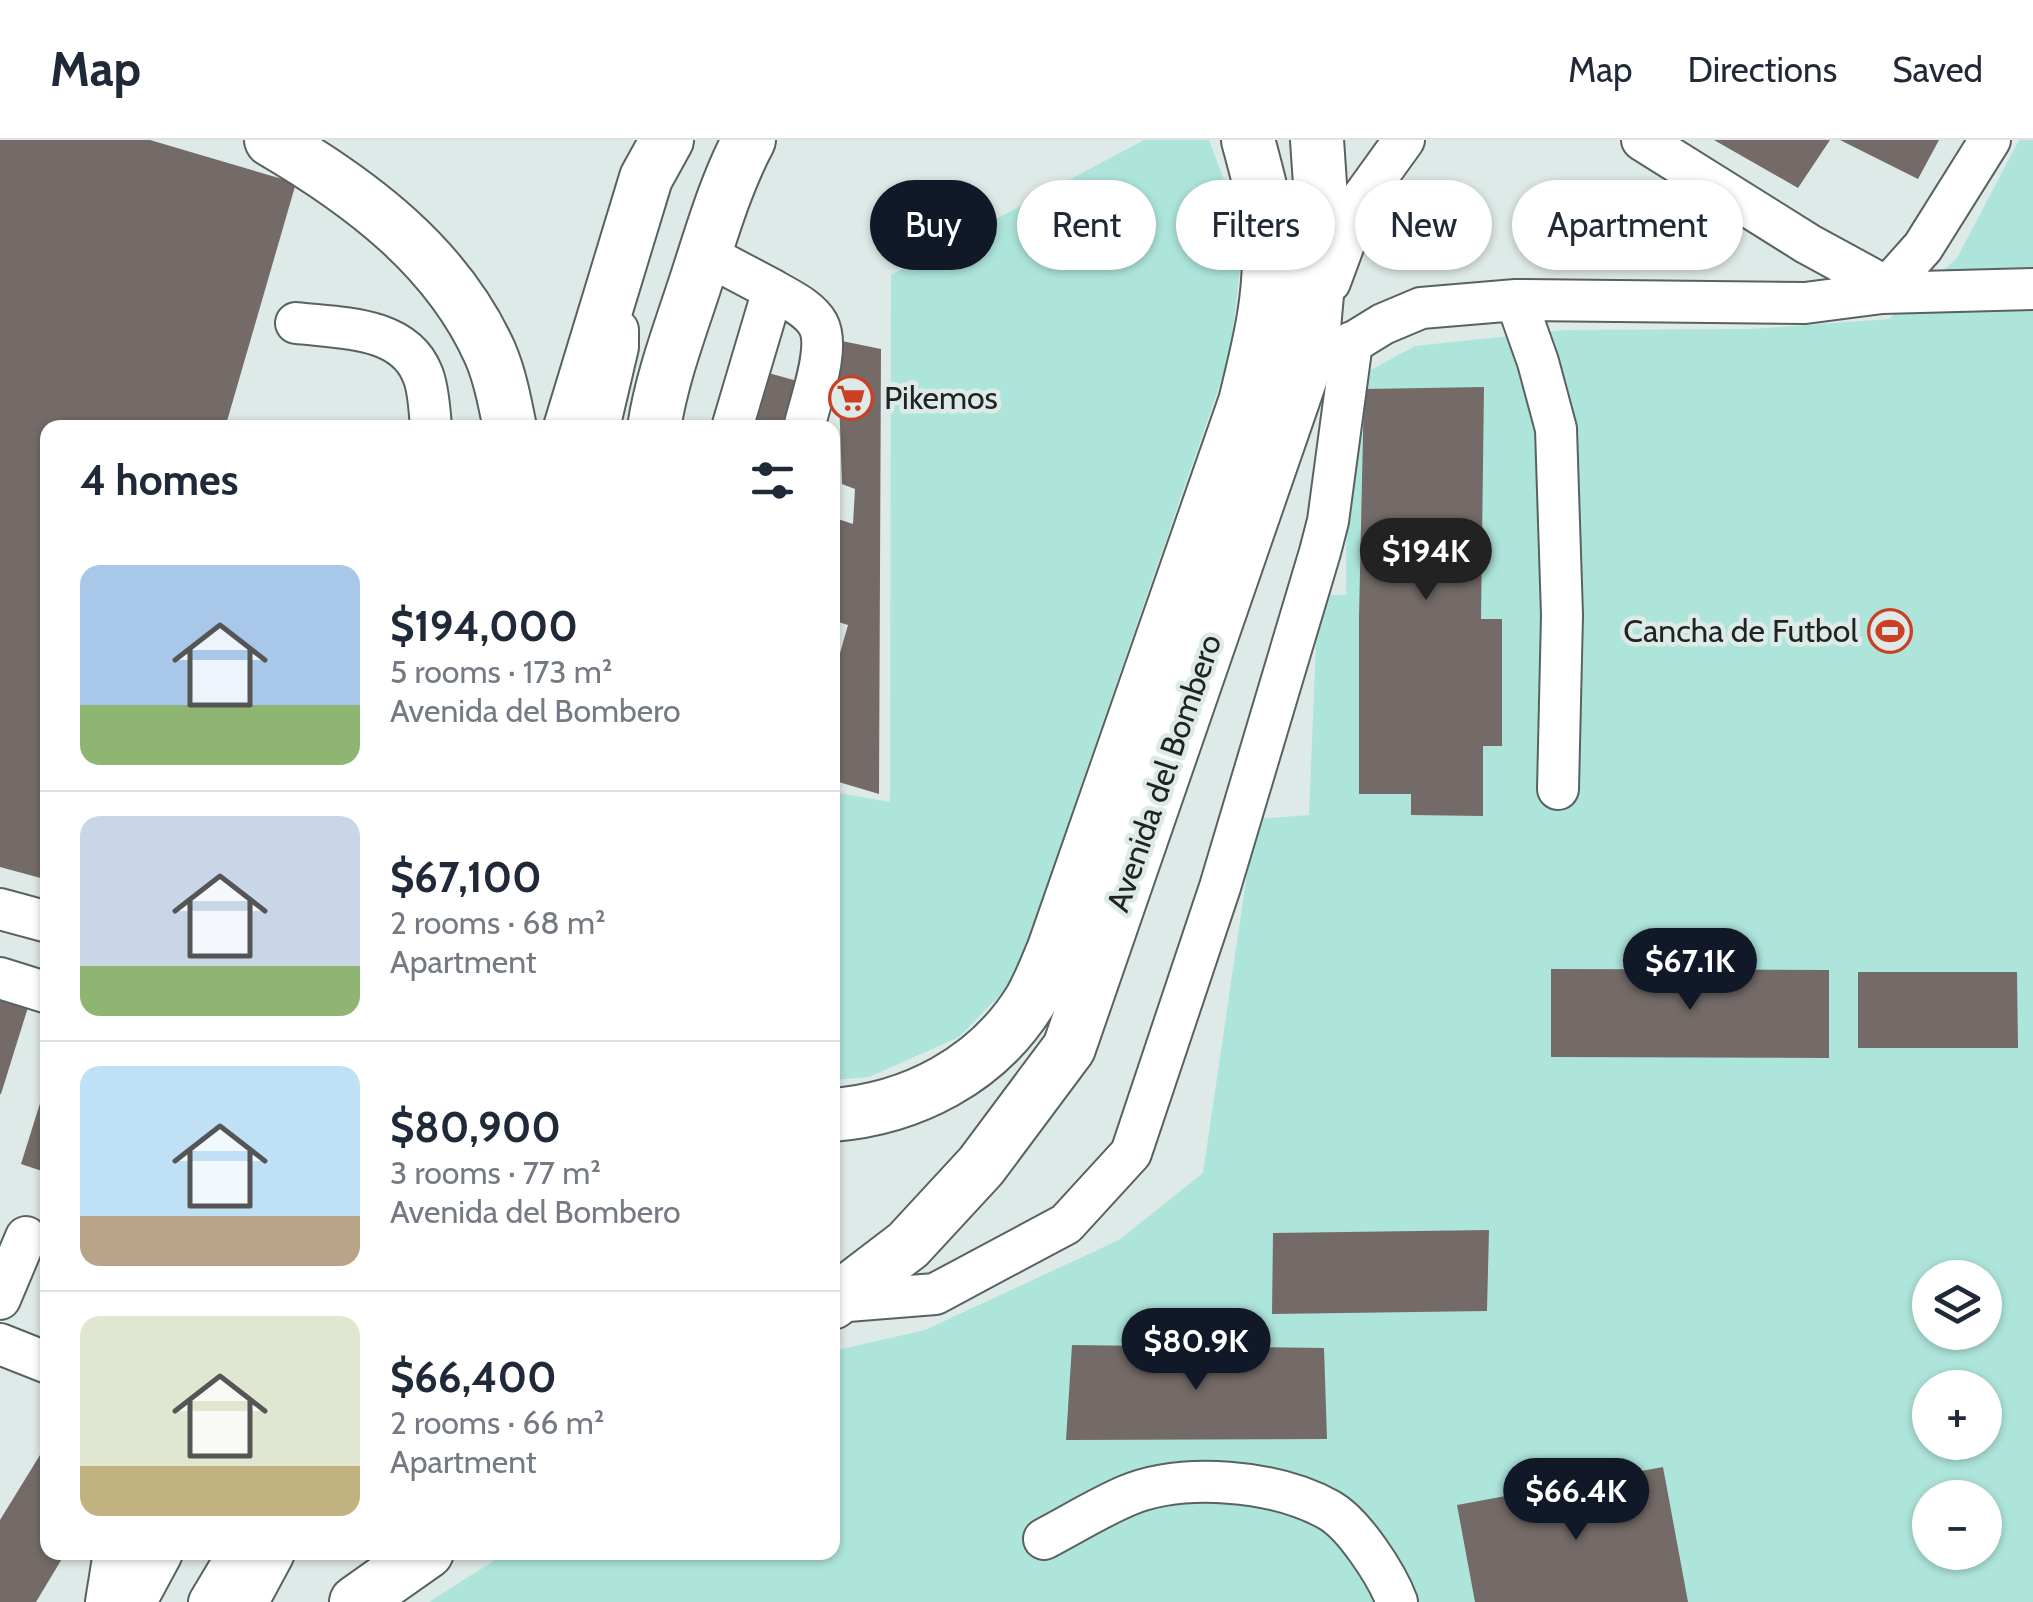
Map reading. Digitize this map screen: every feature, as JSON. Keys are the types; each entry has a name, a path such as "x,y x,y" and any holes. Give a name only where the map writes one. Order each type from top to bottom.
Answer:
{"main road":[{"path":"271,140 302,158 406,235 441,275 470,314 491,356 508,420"},
{"path":"652,416 705,254 749,140"},
{"path":"840,1114 893,1104 931,1090 971,1068 1002,1038 1030,1000 1053,951 1246,402 1262,338 1268,231 1248,140"},
{"name":"Avenida del Bombero","path":"840,1298 908,1245 981,1166 1069,1048 1322,349 1324,228 1316,146"},
{"path":"572,420 654,153"},
{"path":"129,1602 152,1560"},
{"path":"241,1602 264,1560"},
{"path":"356,1602 416,1560"}],"lane":[{"path":"840,1302 934,1294 1066,1224 1131,1153 1220,888 1328,521 1322,349 1360,201 1404,140"},
{"path":"1642,140 1808,244 1874,280 1882,293"},
{"path":"1882,293 1923,247 1990,140"},
{"path":"705,254 802,306 818,324 824,346 806,420"},
{"path":"1322,349 1422,308 1516,300 1805,303 1882,293 2033,289"},
{"path":"734,420 772,290"},
{"path":"1516,300 1556,429 1562,615 1558,789"},
{"path":"601,420 618,348 618,327 609,302"},
{"path":"296,323 372,333 402,345 422,372 429,420"},
{"path":"0,909 40,920"},
{"path":"0,978 40,990"},
{"path":"0,1299 26,1237"},
{"path":"0,1344 40,1360"},
{"path":"1044,1539 1128,1495 1165,1486 1224,1480 1264,1487 1332,1511 1364,1544 1397,1602"},
{"path":"106,1602 113,1560"},
{"path":"181,1602 203,1560"},
{"path":"209,1602 235,1560"}],"green space":[{"path":"1144,140 1209,140 1224,180 1176,180 1176,270 1240,270 1230,355 1013,982 959,1037 869,1077 840,1079 840,793 890,802 891,275 900,270 997,270 997,218 1017,208 1017,270 1156,270 1156,180 1069,180"},
{"path":"2019,140 2033,140 2033,1602 429,1602 495,1560 840,1560 840,1349 925,1330 1119,1240 1203,1173 1255,819 1309,815 1318,595 1346,595 1347,383 1415,346 1566,330 1751,329 1889,319 1957,258"}],"building":[{"path":"0,140 150,140 296,183 227,420 40,420 40,878 0,867"},
{"path":"1714,140 1830,140 1798,188"},
{"path":"1840,140 1939,140 1918,179"},
{"path":"837,340 881,349 879,794 840,782 840,653 848,625 840,622 840,520 853,524 855,489 842,484"},
{"path":"765,372 808,384 798,420 752,420"},
{"path":"1484,387 1481,619 1502,619 1502,746 1483,746 1483,816 1411,815 1411,794 1359,794 1364,389"},
{"path":"1551,969 1829,970 1829,1058 1551,1057"},
{"path":"1858,972 2017,972 2018,1048 1858,1048"},
{"path":"0,995 29,1004 1,1094 0,1094"},
{"path":"40,1103 40,1170 21,1164"},
{"path":"1489,1230 1487,1311 1272,1314 1273,1233"},
{"path":"1072,1345 1324,1348 1327,1439 1066,1440"},
{"path":"40,1455 40,1560 61,1560 36,1602 0,1602 0,1520"},
{"path":"1663,1467 1688,1602 1475,1602 1457,1505"}],"place":[{"name":"Pikemos","path":"851,398"},
{"name":"Cancha de Futbol","path":"1890,631"}]}
